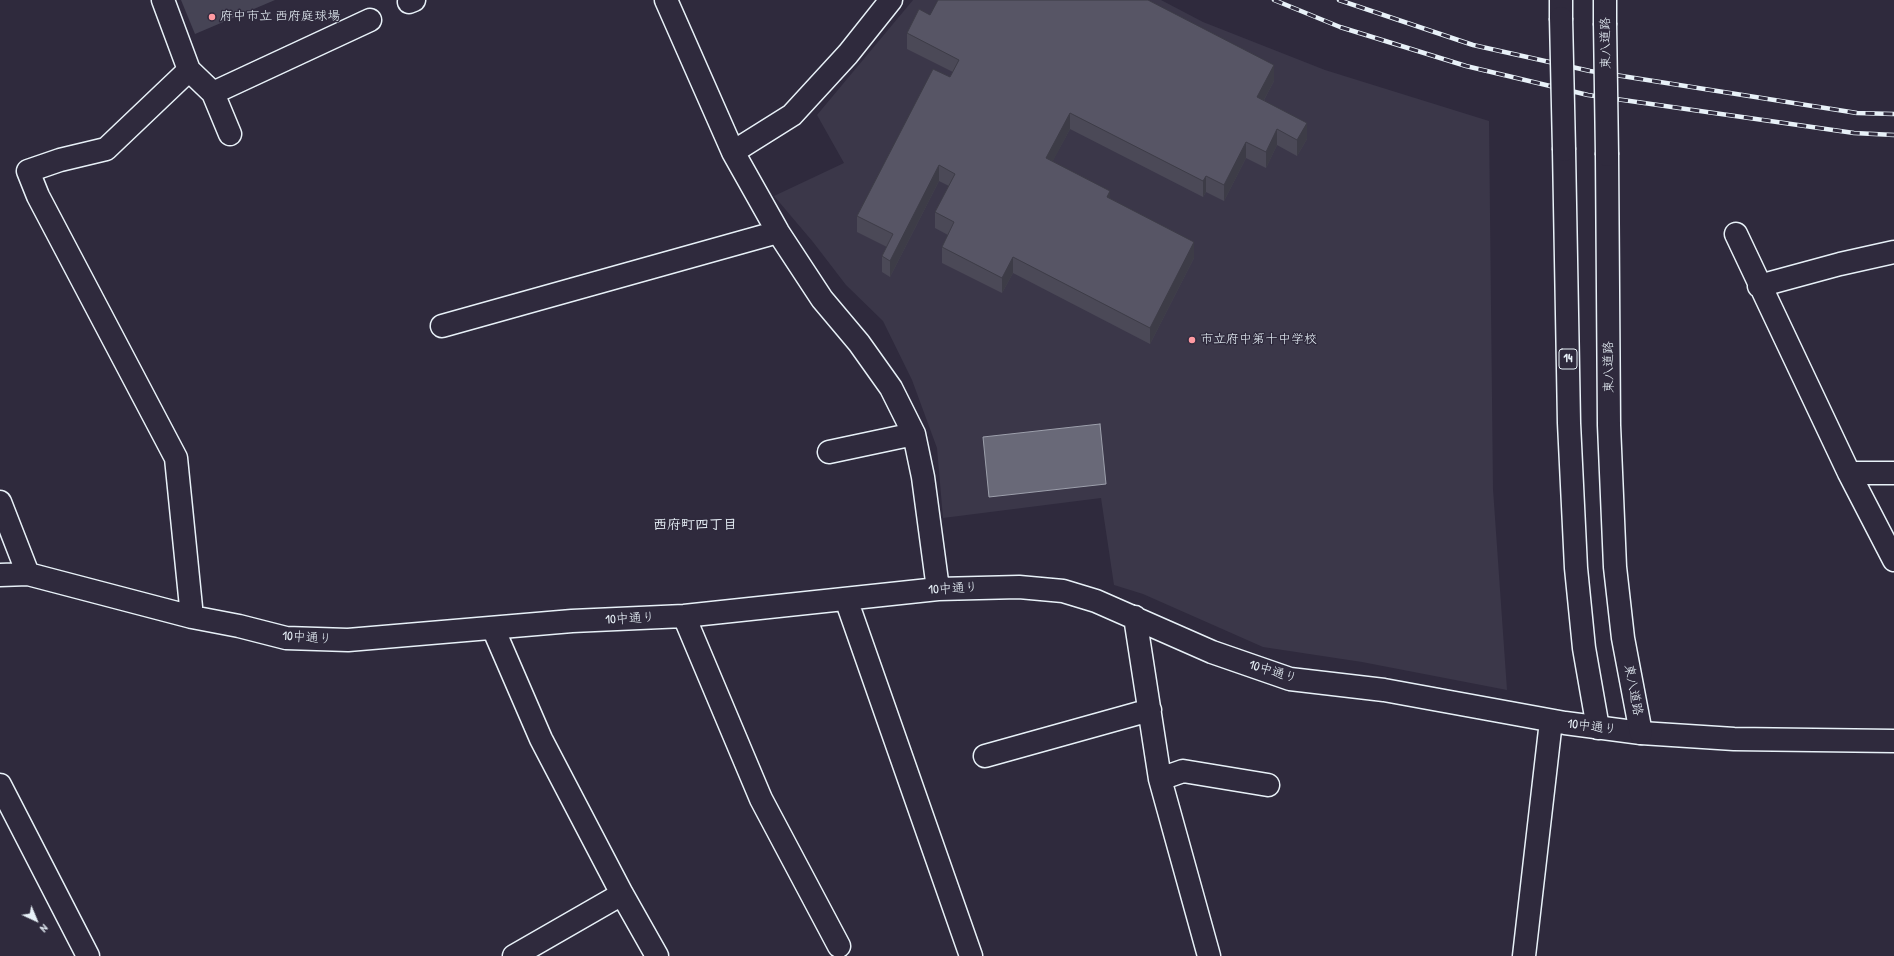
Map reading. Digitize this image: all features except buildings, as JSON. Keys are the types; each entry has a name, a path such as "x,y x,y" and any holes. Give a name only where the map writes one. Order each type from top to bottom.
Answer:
{"street":[{"path":"163,0 190,70 213,93 230,134"},
{"path":"666,0 733,152 778,232 822,299 859,344 891,388 914,434 923,477 938,589"},
{"path":"733,152 792,115 848,54 891,0"},
{"name":"東八道路","path":"1605,0 1609,425 1615,568 1623,638 1641,733"},
{"name":"14","path":"1561,9 1569,423 1576,568 1584,648 1598,728"},
{"path":"213,93 370,20"},
{"path":"190,70 106,149 60,160 28,172 38,196 176,458 192,617"},
{"path":"442,326 778,232"},
{"path":"1736,234 1759,286 1849,473 1894,560"},
{"path":"1759,286 1840,264 1894,252"},
{"path":"830,452 914,434"},
{"path":"1849,473 1894,473"},
{"path":"0,502 28,574"},
{"name":"10中通り","path":"0,575 28,574 192,617 239,626 286,638 348,640 572,621 684,616 938,589 1019,587 1063,591 1096,601 1212,652 1290,679 1384,690 1551,721 1641,733 1734,739 1894,741"},
{"path":"846,599 971,956"},
{"path":"684,616 760,799 839,946"},
{"path":"1135,617 1160,779 1209,956"},
{"path":"493,628 540,739 622,894 658,956"},
{"path":"985,756 1150,710"},
{"path":"1524,956 1551,721"},
{"path":"1160,779 1183,771 1268,785"},
{"path":"0,785 88,956"},
{"path":"514,956 622,894"}],"shaded area":[{"name":"府中市立 西府庭球場","path":"181,0 275,0 195,34"},
{"name":"市立府中第十中学校","path":"913,0 1161,0 1203,22 1325,70 1489,121 1493,489 1507,690 1362,662 1263,647 1143,594 1114,585 1101,498 943,518 937,448 912,380 883,321 846,285 813,242 774,196 844,163 817,115"}],"water":[{"path":"1100,424 1106,484 989,497 983,437"}],"railway":[{"path":"1274,0 1340,27 1466,66 1588,95 1854,133 1894,135"},
{"path":"1339,0 1473,45 1590,71 1857,113 1894,114"}],"place":[{"name":"府中市立 西府庭球場","path":"212,17"},
{"name":"市立府中第十中学校","path":"1192,340"}],"district":[{"name":"西府町四丁目","path":"695,525"}]}
